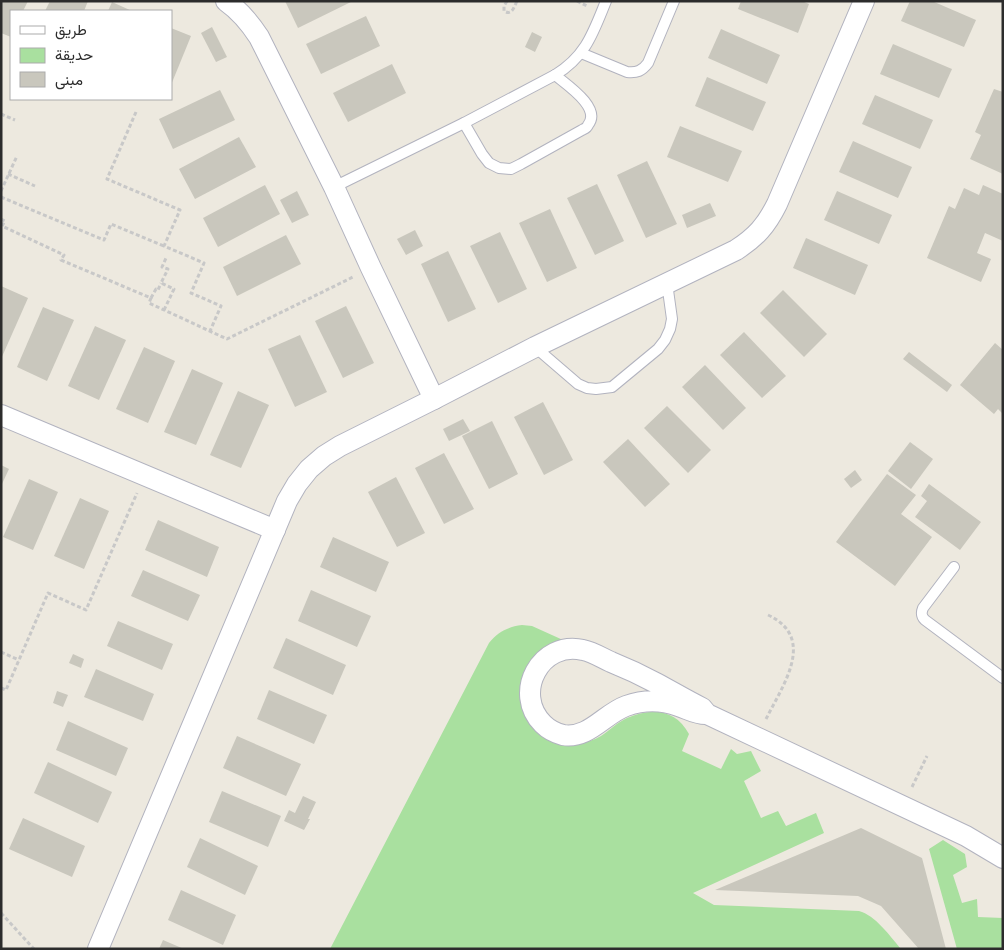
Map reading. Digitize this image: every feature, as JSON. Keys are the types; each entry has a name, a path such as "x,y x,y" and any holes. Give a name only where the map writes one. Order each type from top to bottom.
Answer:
{"street":[{"path":"226,1 236,8 249,22 259,38 334,187 434,399"},
{"path":"98,949 275,530 297,484 309,469 324,456 340,446 535,347 736,250 761,231 770,218 864,1"},
{"path":"1,415 275,530"},
{"path":"707,714 699,714 677,705 653,701 626,706 583,733 563,734 555,732 541,722 532,707 530,688 533,675 549,656 571,649 583,650 643,676 702,708 707,714 966,836 1003,858"}],"lane":[{"path":"334,187 464,123 555,75 574,62 589,42 606,1"},
{"path":"581,53 627,72 639,72 648,63 674,1"},
{"path":"464,123 489,163 499,168 511,169 522,164 582,130 589,125 592,117 590,108 584,101 555,75"},
{"path":"535,347 578,384 596,389 612,387 658,349 665,340 672,319 667,283"},
{"path":"954,567 923,608 922,617 1003,678"}],"path":[{"path":"506,1 504,11 507,12 512,11 517,1"},
{"path":"136,112 107,178 180,210 164,246"},
{"path":"1,114 15,120"},
{"path":"1,191 16,156"},
{"path":"8,174 35,186"},
{"path":"1,196 104,240 111,224 204,263 191,293 221,306 210,331"},
{"path":"1,219 5,221 2,226 64,254 61,260 151,298"},
{"path":"166,258 162,267 168,269 158,290 156,290 149,303 227,339 371,268"},
{"path":"161,283 174,289 164,310"},
{"path":"1,688 6,690 48,593 86,610 144,475"},
{"path":"756,737 787,678 794,649 788,631 776,619 768,615"},
{"path":"1,652 19,660"},
{"path":"903,806 927,756"},
{"path":"1,913 34,949"}],"green space":[{"path":"522,625 532,626 563,640 537,654 530,662 522,693 579,744 604,734 627,718 645,712 662,712 677,719 689,734 682,751 721,769 731,749 737,754 751,751 761,771 744,781 761,818 778,811 786,826 816,813 824,833 693,893 714,905 859,911 876,921 901,949 330,949 489,643 503,631"},
{"path":"943,840 965,854 967,867 953,875 962,903 977,899 978,917 1003,918 1003,949 957,949 929,849"}],"building":[{"path":"1,1 28,1 24,10 10,10 10,37 1,33"},
{"path":"50,1 88,1 84,10 46,10"},
{"path":"285,1 353,1 298,28"},
{"path":"741,1 802,1 809,4 798,33 738,9"},
{"path":"910,1 932,1 976,20 964,47 901,21"},
{"path":"112,2 130,10 108,10"},
{"path":"366,16 380,46 321,74 306,44"},
{"path":"212,27 227,57 216,62 201,33"},
{"path":"172,28 191,36 172,83"},
{"path":"721,29 780,55 767,84 708,58"},
{"path":"532,32 542,37 535,52 525,47"},
{"path":"893,44 952,69 939,98 880,74"},
{"path":"392,64 406,93 348,122 333,93"},
{"path":"707,77 766,102 753,131 695,106"},
{"path":"994,89 1003,92 1003,174 970,159 981,135 975,132"},
{"path":"220,90 235,120 173,149 159,119"},
{"path":"875,95 933,120 920,149 862,124"},
{"path":"680,126 742,151 728,182 667,157"},
{"path":"239,137 256,167 195,199 179,169"},
{"path":"853,141 912,167 898,198 839,172"},
{"path":"647,161 677,224 646,238 617,175"},
{"path":"597,184 624,241 595,255 567,198"},
{"path":"265,185 280,214 218,247 203,218"},
{"path":"983,185 1003,194 1003,241 985,233 977,253 991,259 981,282 927,258 949,206 955,209 964,188 979,195"},
{"path":"297,191 309,215 292,223 280,200"},
{"path":"837,191 892,215 879,244 824,220"},
{"path":"710,203 716,216 687,228 682,215"},
{"path":"550,209 577,268 547,282 519,223"},
{"path":"415,230 423,246 406,255 397,239"},
{"path":"500,232 527,289 498,303 470,246"},
{"path":"286,235 301,264 237,296 223,267"},
{"path":"806,238 868,265 855,295 793,268"},
{"path":"448,251 476,309 448,322 421,264"},
{"path":"1,286 28,298 1,359"},
{"path":"783,290 827,334 804,357 760,313"},
{"path":"346,306 374,363 343,378 315,321"},
{"path":"43,307 74,320 47,381 17,367"},
{"path":"95,326 126,340 99,400 68,386"},
{"path":"744,332 786,376 762,398 720,355"},
{"path":"300,335 327,392 295,407 268,349"},
{"path":"995,343 1003,350 1003,414 998,409 994,414 960,385"},
{"path":"144,347 175,361 148,423 116,409"},
{"path":"909,352 952,385 947,392 903,359"},
{"path":"705,365 746,408 723,430 682,387"},
{"path":"192,369 223,383 196,445 164,432"},
{"path":"238,391 269,405 241,468 210,455"},
{"path":"543,402 573,460 544,475 514,417"},
{"path":"667,406 711,450 688,473 644,428"},
{"path":"463,419 470,431 449,441 443,429"},
{"path":"492,421 518,474 489,489 462,436"},
{"path":"628,439 670,484 645,507 603,462"},
{"path":"910,442 933,459 911,489 888,471"},
{"path":"444,453 474,509 444,524 415,468"},
{"path":"1,465 9,469 1,486"},
{"path":"855,470 862,480 851,488 844,479"},
{"path":"887,474 916,495 901,514 932,537 895,586 836,542"},
{"path":"396,477 425,533 397,547 368,492"},
{"path":"29,479 58,492 33,550 3,537"},
{"path":"929,484 981,522 960,550 915,517 927,501 921,496"},
{"path":"80,498 109,511 84,569 54,556"},
{"path":"158,520 219,547 207,577 145,550"},
{"path":"333,537 389,562 376,592 320,567"},
{"path":"143,570 200,595 188,621 131,596"},
{"path":"311,590 371,616 357,647 298,621"},
{"path":"118,621 173,644 162,670 107,646"},
{"path":"286,638 346,665 333,695 273,668"},
{"path":"73,654 84,659 81,668 69,663"},
{"path":"96,669 154,694 143,721 84,697"},
{"path":"269,690 327,715 314,744 257,719"},
{"path":"57,691 68,695 63,707 53,703"},
{"path":"68,721 128,748 116,776 56,750"},
{"path":"237,736 301,764 286,796 223,768"},
{"path":"48,762 112,792 98,823 34,793"},
{"path":"222,791 281,816 268,847 209,822"},
{"path":"303,796 316,802 304,830 284,821 289,810 295,813"},
{"path":"23,818 85,846 72,877 9,849"},
{"path":"861,828 922,858 946,949 919,949 881,906 858,896 715,890"},
{"path":"200,838 258,866 245,895 187,867"},
{"path":"181,890 236,915 223,945 168,920"},
{"path":"163,940 184,949 159,949"}]}
